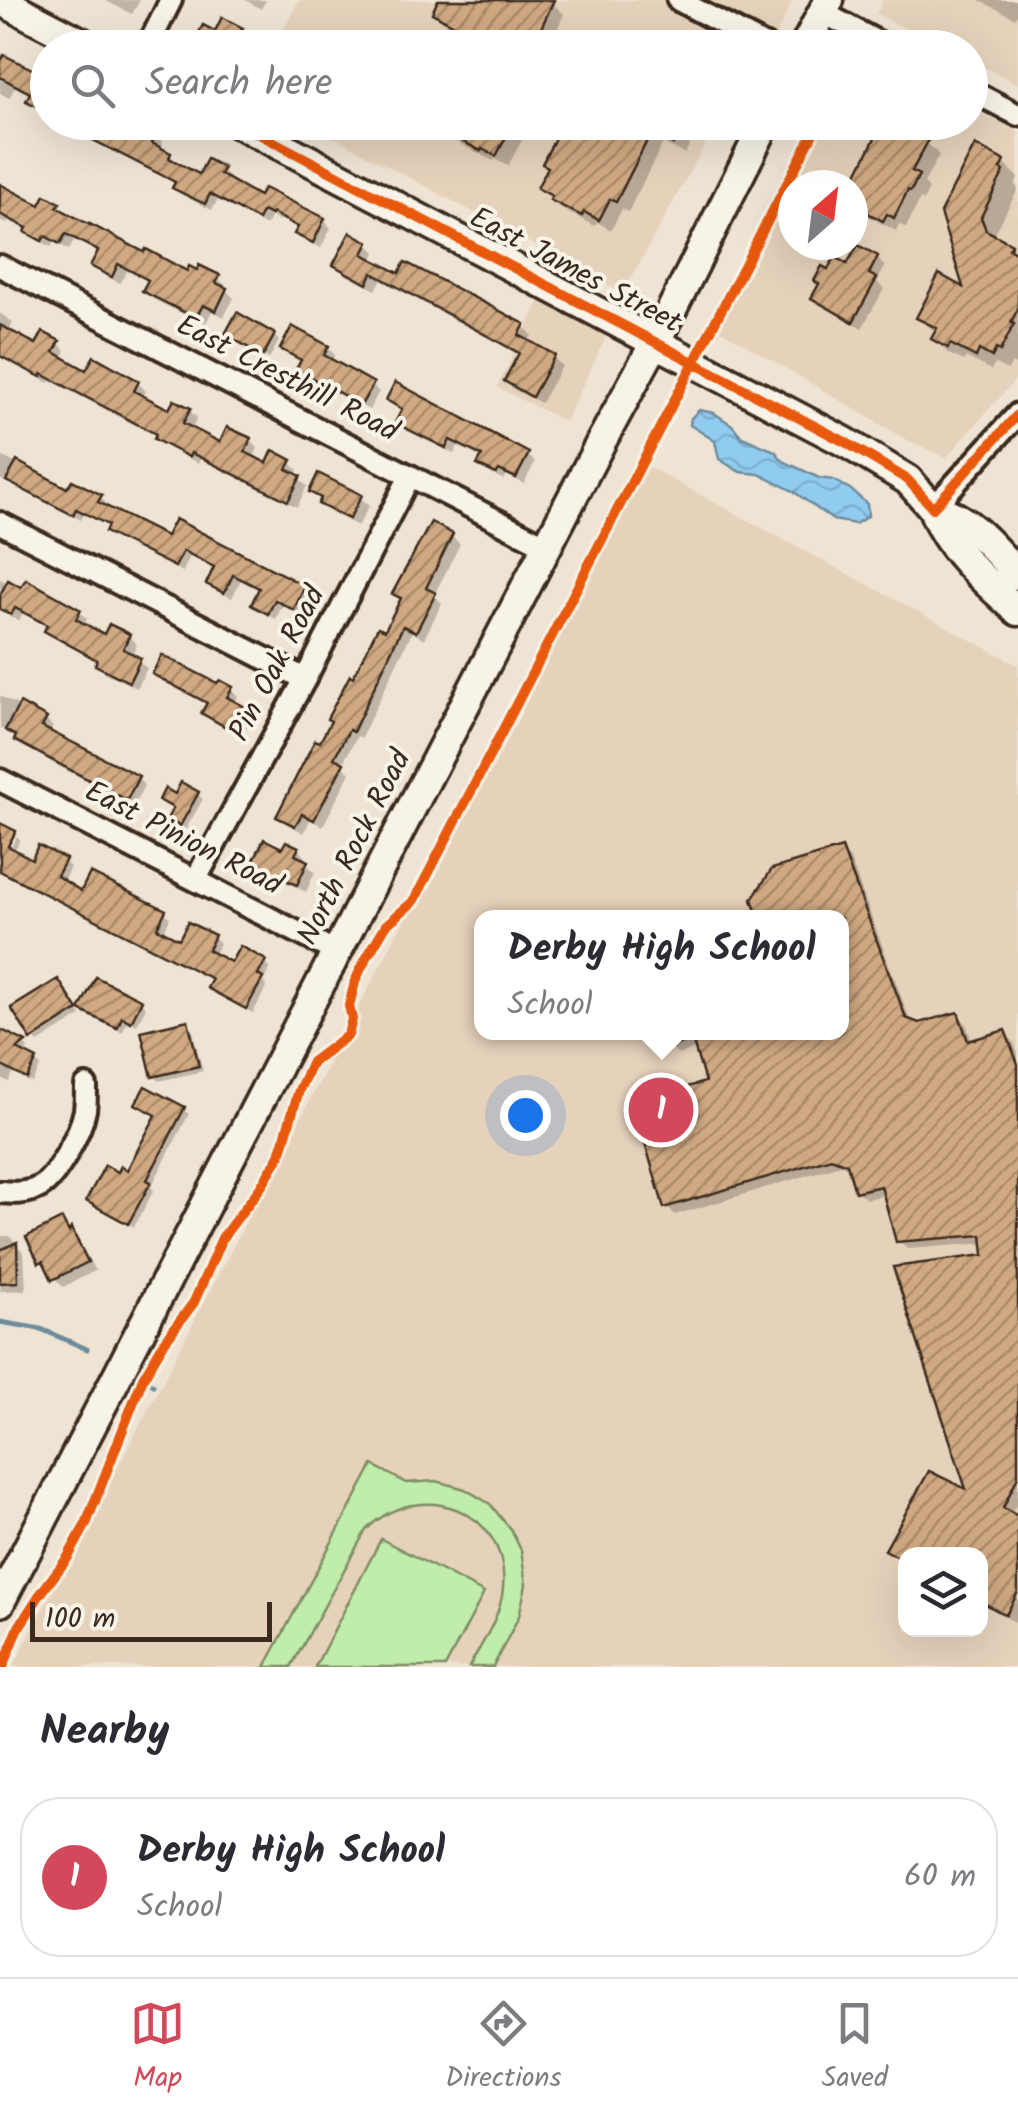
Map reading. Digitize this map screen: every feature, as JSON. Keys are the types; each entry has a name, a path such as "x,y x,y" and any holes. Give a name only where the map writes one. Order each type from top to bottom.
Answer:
{"main road":[{"path":"0,0 58,30"},
{"path":"813,30 826,6"},
{"name":"East James Street","path":"270,140 890,467 934,508 939,528 989,585 1018,611"},
{"name":"North Rock Road","path":"0,1602 656,342 757,140"},
{"name":"East James Street","path":"934,508 953,513 972,527 1018,575"}],"street":[{"path":"156,30 172,0"},
{"path":"678,0 735,30"},
{"path":"826,6 862,30"},
{"path":"988,99 1018,115"},
{"name":"East Cresthill Road","path":"0,266 547,546"},
{"path":"934,508 1018,414"},
{"name":"Pin Oak Road","path":"196,879 410,476"},
{"path":"0,523 305,678"},
{"name":"East Pinion Road","path":"0,780 338,953"},
{"path":"0,1192 24,1193 39,1188 60,1167 82,1120 86,1086"}],"shaded area":[{"path":"299,0 793,0 778,30 283,30"},
{"path":"883,0 1018,0 1018,84 988,69 988,30 908,30 876,14"},
{"path":"988,117 1018,132 1018,377 946,458 905,439 712,325 778,200 778,260 868,260 868,170 794,170 810,140 988,140"},
{"path":"340,140 708,140 623,293"},
{"path":"542,296 596,324 607,335 565,422 497,387"},
{"path":"643,464 1018,665 1018,1667 13,1667"}],"green space":[{"path":"373,1465 406,1483 436,1481 465,1489 490,1504 511,1530 521,1550 526,1585 519,1616 493,1667 469,1667 499,1609 503,1588 501,1561 492,1538 477,1521 434,1504 411,1505 387,1514 366,1530 291,1667 265,1667"},
{"path":"381,1539 484,1593 445,1667 315,1667"}],"water":[{"path":"699,410 714,413 742,437 775,451 783,461 850,489 867,504 868,516 855,524 833,520 793,491 759,474 740,472 719,459 715,441 690,425"}],"building":[{"path":"438,0 554,0 540,30 464,30 432,13"},
{"path":"222,17 243,28 242,30 216,30"},
{"path":"4,55 30,68 30,93 0,77"},
{"path":"93,140 154,140 152,143 171,153 169,158 199,174 207,159 224,168 220,174 259,196 264,188 325,218 313,243 294,234 298,227 272,213 263,211 258,220 210,194 205,204 172,188 175,182"},
{"path":"460,140 504,140 496,156"},
{"path":"554,140 647,140 616,202 610,199 599,220 550,200 552,196 537,188 548,167 542,164"},
{"path":"874,140 926,140 912,171 919,175 911,191 908,190 894,218 887,214 883,221 868,213 868,170 859,170"},
{"path":"975,145 1005,161 1001,169 1004,171 981,217 986,230 1012,244 1009,249 1018,253 1018,309 1000,351 996,349 992,357 979,350 976,357 950,344 948,348 931,339 937,328 916,318 939,274 963,287 940,213"},
{"path":"0,184 40,205 45,195 60,203 57,207 90,225 187,271 189,266 197,270 199,265 220,275 216,283 227,288 216,311 203,305 196,318 142,291 148,280 118,264 112,277 90,266 98,251 66,234 60,244 25,232 27,228 0,214"},
{"path":"350,232 369,242 363,254 399,273 405,262 525,324 519,335 555,355 532,397 504,381 519,353 372,273 367,284 333,265"},
{"path":"868,250 878,256 869,274 877,278 853,322 811,298 819,284 814,281 822,266 828,269 833,260 847,264 849,260 868,260"},
{"path":"237,312 275,334 263,356 225,334"},
{"path":"0,325 36,344 43,332 60,341 54,352 86,370 94,356 139,381 134,391 169,409 174,400 191,408 183,423 220,442 227,427 251,438 245,452 267,463 273,450 292,460 287,469 301,476 288,501 191,453 189,457 154,439 156,434 0,356"},
{"path":"292,326 329,346 324,355 374,383 361,405 295,371 301,360 280,349"},
{"path":"395,382 529,453 516,478 477,465 482,456 450,440 446,448 395,423 402,409 386,400"},
{"path":"17,461 67,488 72,480 102,495 98,502 166,536 175,519 305,586 294,610 275,600 268,614 251,605 259,588 233,575 224,593 206,584 214,567 183,551 175,567 105,532 108,525 76,509 73,515 6,481"},
{"path":"318,473 362,495 349,519 318,504 321,498 309,492"},
{"path":"431,522 453,534 426,588 436,593 416,632 403,626 353,732 349,730 334,758 344,763 314,820 302,814 295,826 276,817 315,740 320,742 331,721 327,719 350,675 353,677 378,627 385,630 401,598 392,594"},
{"path":"26,579 81,610 76,619 104,634 109,624 130,634 123,649 141,658 129,682 44,631 47,625 15,608 11,615 0,609 0,595 8,580 21,587"},
{"path":"162,655 233,687 227,697 247,708 233,731 201,713 207,703 152,674"},
{"path":"20,703 47,718 42,727 139,776 127,800 14,740 16,736 5,730"},
{"path":"181,782 199,792 180,826 167,819 173,808 159,800 165,788 175,794"},
{"path":"0,823 16,831 8,846 32,859 38,845 66,859 57,876 81,891 90,873 166,910 157,928 179,939 188,922 215,935 208,950 231,962 240,946 266,960 258,975 263,978 246,1009 207,988 212,979 0,871"},
{"path":"264,839 282,848 286,841 299,847 295,855 308,861 297,885 252,864"},
{"path":"842,848 906,1018 919,1023 958,1012 968,1041 1005,1030 1018,1064 1018,1476 1003,1508 1018,1516 1018,1592 1006,1615 988,1605 988,1547 898,1547 898,1557 885,1550 929,1471 966,1489 893,1267 984,1255 982,1235 896,1242 881,1186 855,1192 847,1164 831,1158 664,1208 636,1112 650,1106 656,1096 705,1082 692,1040 849,1040 849,910 755,910 752,899 772,869"},
{"path":"96,977 142,1000 131,1022 122,1017 117,1028 79,1010"},
{"path":"58,979 78,1010 31,1040 11,1008"},
{"path":"188,1020 199,1066 152,1077 141,1031"},
{"path":"0,1029 26,1042 17,1049 37,1059 27,1079 0,1065"},
{"path":"665,1040 689,1040 667,1048"},
{"path":"145,1086 185,1107 128,1224 86,1201 105,1165 118,1172 121,1166 127,1170 156,1115 135,1104"},
{"path":"62,1219 69,1232 71,1228 88,1262 52,1280 26,1237"},
{"path":"17,1242 18,1282 0,1283 0,1250"}],"waterway":[{"path":"0,1322 41,1329 87,1349"}],"cycle path":[{"path":"270,140 845,442 908,480 933,508 1018,414"},
{"path":"3,1667 19,1627 86,1524 143,1378 194,1302 222,1238 280,1155 299,1090 312,1062 348,1035 352,1019 349,1006 362,966 386,925 414,901 810,140"}],"place":[{"name":"Derby High School","path":"661,1110"}]}
